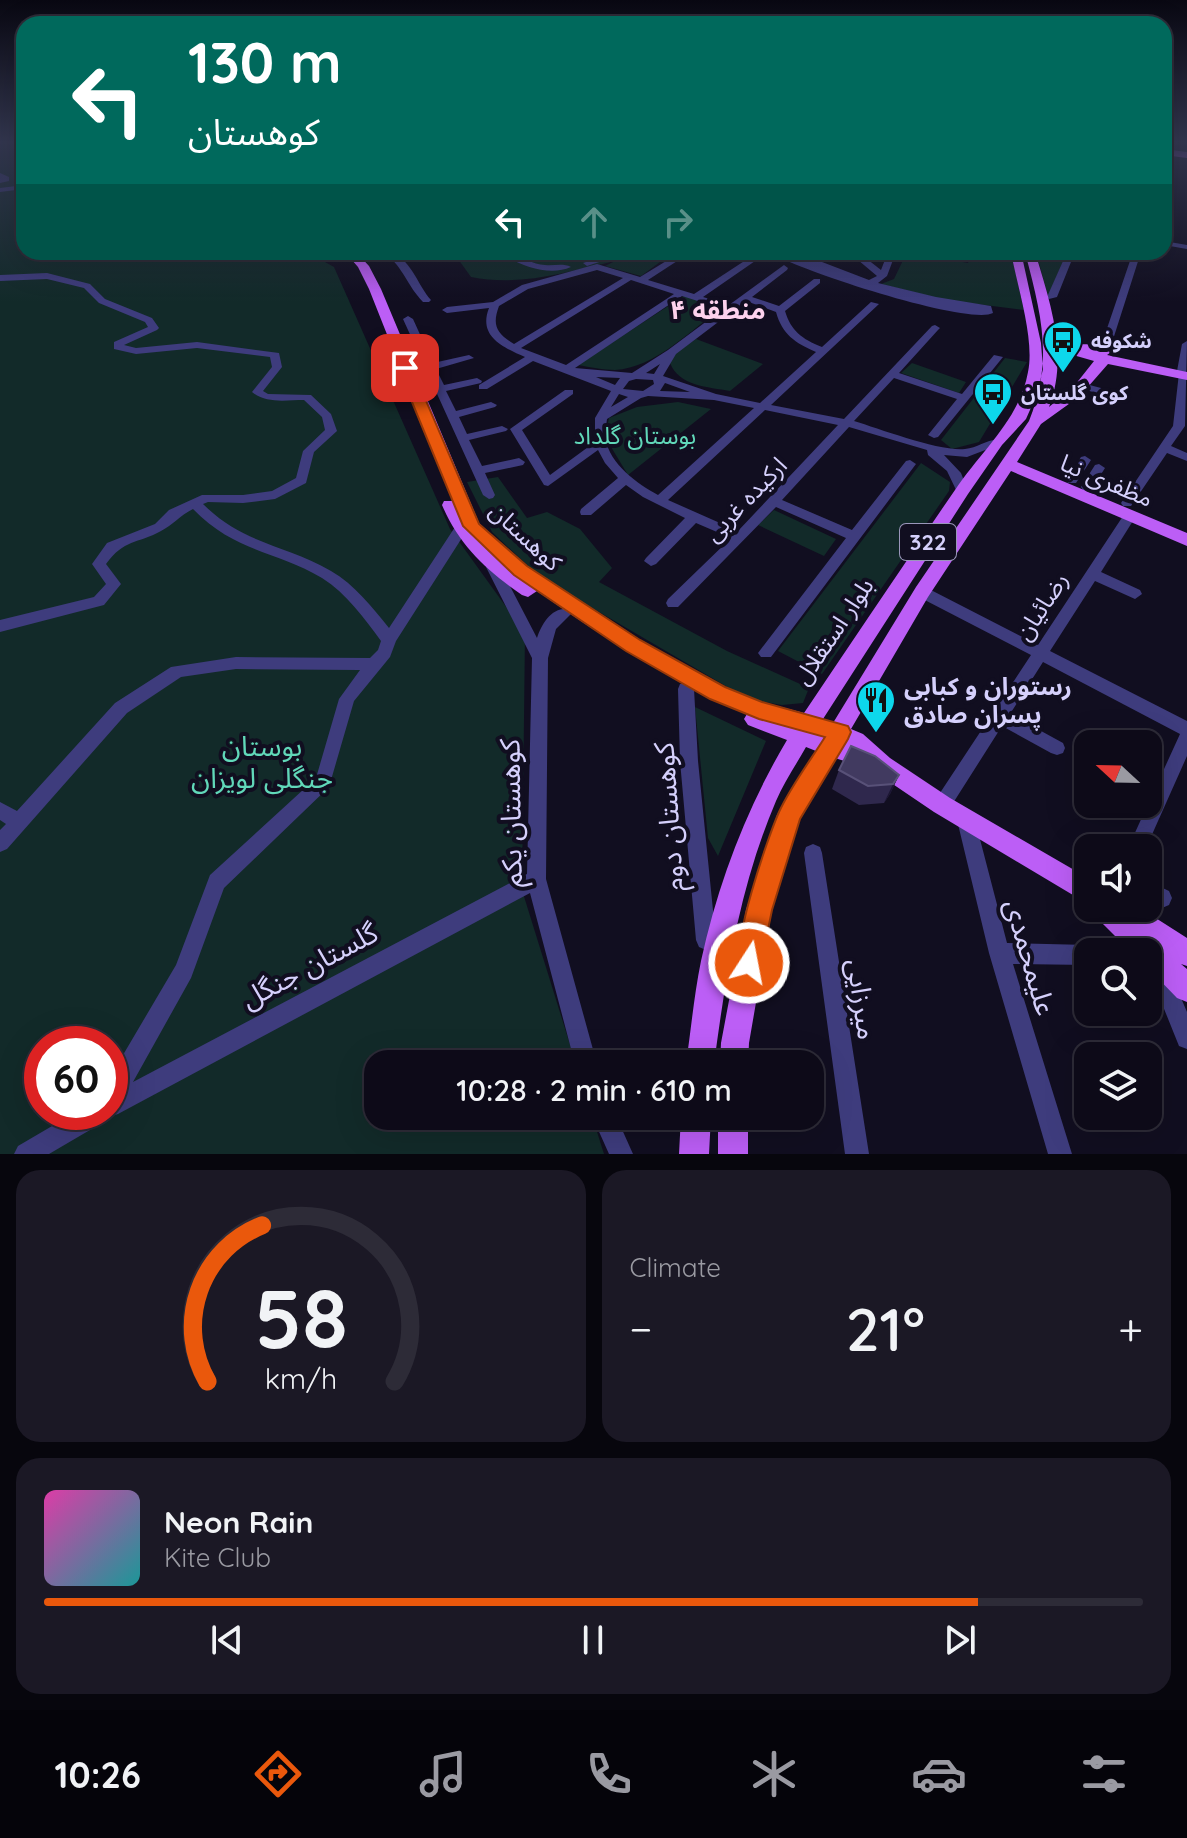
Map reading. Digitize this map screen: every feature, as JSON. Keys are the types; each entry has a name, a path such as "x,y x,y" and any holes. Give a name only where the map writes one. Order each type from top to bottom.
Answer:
{"main road":[{"name":"کوهستان","path":"346,260 355,269 367,292 460,530 493,567 565,613 687,683 836,740 882,765 1074,886"},
{"name":"کوهستان","path":"356,260 366,272 472,526 520,571 561,601 687,683"},
{"name":"بلوار استقلال","path":"702,1050 714,962 739,868 767,795 804,730 962,491 997,442 1019,419 1045,361 1018,260"},
{"name":"بلوار استقلال","path":"735,1050 759,910 789,815 922,592 1011,460 1048,396 1045,361 1047,326 1032,260"},
{"path":"1047,326 1068,341 1106,356 1185,374"},
{"path":"1036,421 1082,386 1106,356"},
{"name":"مظفری نیا","path":"1011,460 1128,509 1187,529"},
{"name":"مظفری نیا","path":"1039,472 1080,484 1187,540"},
{"path":"1118,922 1133,938"},
{"path":"1135,922 1187,953"},
{"path":"1162,966 1187,988"},
{"path":"694,1154 695,1130"},
{"path":"733,1130 733,1154"}],"street":[{"path":"402,260 418,296"},
{"path":"525,260 552,270 593,260"},
{"path":"514,348 671,260"},
{"path":"696,297 751,260"},
{"path":"795,260 865,286 913,299 988,313 988,308 913,299"},
{"path":"807,260 865,286"},
{"path":"862,260 883,276"},
{"path":"865,286 883,276 889,260"},
{"path":"1052,297 1068,260"},
{"path":"1106,356 1135,260"},
{"path":"447,310 495,304 525,287 597,267 730,308"},
{"path":"740,537 660,500 625,479 599,444 601,418 608,402 625,379 672,352 784,268"},
{"path":"397,276 409,275"},
{"path":"0,278 47,276 87,286 102,301 153,324 154,328 118,344 118,347 136,351 197,345 275,355 277,367 257,392 266,397 307,397 327,416 331,431 309,448 304,458 302,480 275,495 243,499 206,498 174,513 160,527 112,546 99,564 114,584 99,601 0,626"},
{"path":"780,310 817,281"},
{"path":"573,370 682,292"},
{"path":"744,297 780,310"},
{"path":"495,304 490,316 491,326 498,337 532,357 573,370 617,390 714,397"},
{"path":"660,500 874,304"},
{"path":"780,310 783,324 796,341 824,351"},
{"path":"408,319 489,495"},
{"name":"ارکیده غربی","path":"673,603 740,537 935,328"},
{"path":"394,342 417,337"},
{"name":"رضائیان","path":"942,805 1092,573 1179,426 1187,344"},
{"path":"657,378 672,352"},
{"path":"440,389 480,384 532,357"},
{"path":"934,435 998,357"},
{"path":"430,367 469,358"},
{"path":"573,370 657,378 714,397 847,423 925,448 967,453 997,442"},
{"path":"892,374 964,398"},
{"path":"601,418 660,384 657,378"},
{"path":"1082,386 1116,395"},
{"path":"569,392 516,429 548,482 599,444"},
{"path":"452,415 491,405"},
{"path":"463,438 502,429"},
{"path":"1164,447 1187,457"},
{"path":"925,448 946,461 958,476 962,491"},
{"path":"1080,484 1085,460"},
{"path":"478,471 519,462"},
{"path":"766,653 910,464"},
{"path":"1080,484 1099,468"},
{"path":"586,512 625,479"},
{"path":"774,501 854,536"},
{"path":"196,504 213,524 247,545 316,569 355,595 389,640"},
{"path":"651,561 695,516"},
{"path":"128,1068 184,971 217,882 323,782 347,699 385,653 389,640 460,530"},
{"name":"کوهستان یکم","path":"493,567 540,658 536,879 582,1050"},
{"path":"1092,573 1135,594"},
{"path":"922,592 1187,729"},
{"path":"540,658 548,626 554,618 565,613"},
{"path":"0,843 121,708 177,671 236,663 374,664"},
{"name":"کوهستان دوم","path":"687,683 689,761 706,940"},
{"path":"998,716 1057,748"},
{"path":"1143,834 1187,737"},
{"path":"0,810 19,822"},
{"name":"علیمحمدی","path":"966,820 999,953 1060,1154"},
{"name":"میرزایی","path":"813,853 857,1154"},
{"name":"گلستان جنگل","path":"128,1096 536,879"},
{"path":"999,953 1074,955"},
{"path":"1162,983 1187,1038"},
{"path":"26,1154 68,1130"},
{"path":"610,1130 621,1154"}],"green space":[{"name":"بوستان جنگلی لویزان","path":"0,195 16,195 16,260 321,260 334,267 450,529 525,633 522,890 572,1050 364,1050 364,1130 596,1130 604,1154 0,1154"},
{"path":"459,260 655,260 660,262 641,276 605,266 615,261 525,279 471,277"},
{"path":"903,260 968,263 969,260 1013,260 1024,310 945,300 881,284 894,279"},
{"path":"1038,260 1064,260 1048,296"},
{"path":"685,295 723,307 659,355 630,368 615,370 578,365"},
{"path":"696,339 763,364 730,391 695,384 680,377 670,363 674,354"},
{"path":"1005,358 1027,362 979,442 952,449 941,440"},
{"path":"912,363 966,382 959,393 901,373"},
{"name":"بوستان گلداد","path":"678,402 711,409 628,475 605,437 609,418 637,407"},
{"path":"921,463 950,482 949,491 822,674 778,651"},
{"path":"498,477 527,518 547,512 580,529 612,568 599,582 727,651 809,688 803,703 782,705 748,699 541,578 492,532 467,482"},
{"path":"774,510 836,539 824,556 758,525"},
{"path":"695,707 766,741 718,856 708,838"}],"building":[{"path":"851,746 875,756 899,775 893,784 868,786 839,770"}],"place":[{"name":"شکوفه","path":"1063,374"},
{"name":"کوی گلستان","path":"993,426"},
{"name":"رستوران و کبابی پسران صادق","path":"876,734"}],"district":[{"name":"منطقه ۴","path":"718,309"}],"route":[{"path":"405,368 472,526 520,571 633,646 718,693 759,710 840,732 789,815 759,910 749,963"}]}
